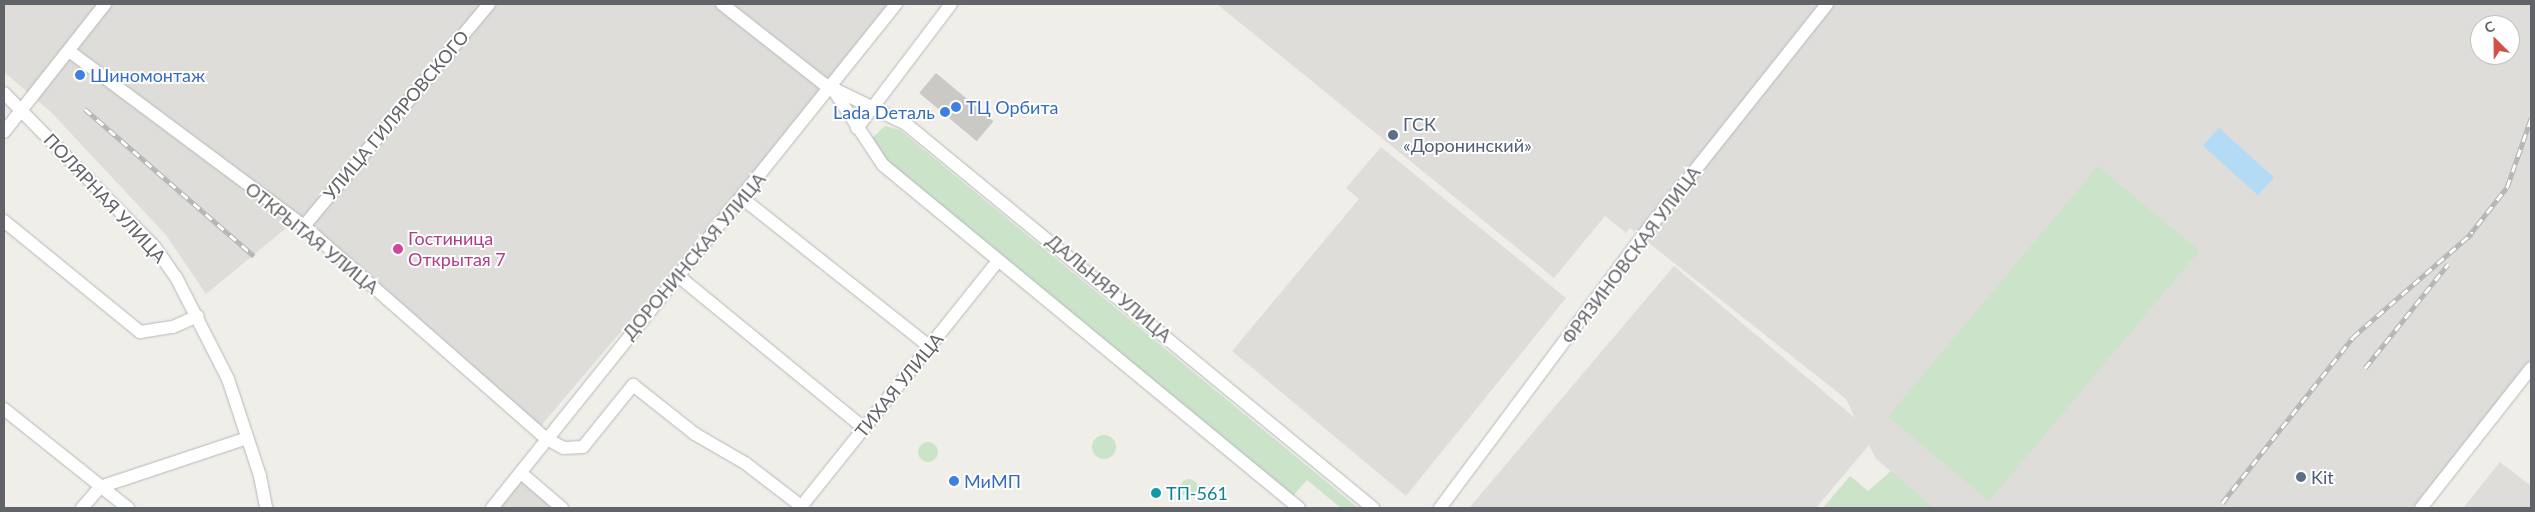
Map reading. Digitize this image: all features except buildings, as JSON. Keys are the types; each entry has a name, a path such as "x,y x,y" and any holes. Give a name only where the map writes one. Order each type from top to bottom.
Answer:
{"street":[{"path":"4,132 106,4"},
{"name":"УЛИЦА ГИЛЯРОВСКОГО","path":"304,226 489,4"},
{"name":"ДАЛЬНЯЯ УЛИЦА","path":"722,4 832,88 906,124 1005,201 1373,508"},
{"name":"ДОРОНИНСКАЯ УЛИЦА","path":"492,508 521,473 545,438 832,88 896,4"},
{"path":"857,128 951,4"},
{"name":"ФРЯЗИНОВСКАЯ УЛИЦА","path":"1440,508 1649,228 1827,4"},
{"name":"ОТКРЫТАЯ УЛИЦА","path":"69,51 304,226 545,438 564,448 583,447 633,385 695,434 745,463 800,507"},
{"name":"ДАЛЬНЯЯ УЛИЦА","path":"832,88 857,128 884,165 1299,508"},
{"name":"ПОЛЯРНАЯ УЛИЦА","path":"4,93 154,246 198,316 228,379 247,438 266,508"},
{"path":"742,198 930,347"},
{"path":"4,221 140,332 172,327 198,316"},
{"name":"ТИХАЯ УЛИЦА","path":"800,507 998,261"},
{"path":"677,275 864,428"},
{"path":"2421,508 2531,368"},
{"path":"4,409 128,508"},
{"path":"82,508 100,487 247,438"},
{"path":"521,473 562,508"}],"shaded area":[{"path":"4,4 890,4 812,107 539,428 301,216 206,294 166,235 51,112 4,72"},
{"path":"1217,4 2531,4 2531,359 2413,508 1934,508 1876,459 1869,445 1816,508 1469,508 1674,266 1855,418 1846,399 1630,228 1626,233 1605,216 1554,278"},
{"path":"1381,147 1566,298 1406,496 1232,351 1359,199 1346,188"},
{"path":"2500,462 2531,486 2531,508 2463,508"},
{"path":"521,481 553,508 498,508"}],"green space":[{"path":"885,126 900,130 1358,508 1341,508 1307,480 1292,497 878,156 873,137"},
{"path":"2098,166 2199,251 1989,501 1888,416"},
{"path":"1104,435 1112,439 1116,447 1112,455 1104,459 1096,455 1092,447 1096,439"},
{"path":"928,442 935,445 938,452 935,459 928,462 921,459 918,452 921,445"},
{"path":"1891,471 1934,508 1823,508 1850,476 1868,491"},
{"path":"1189,479 1195,482 1198,488 1195,494 1189,497 1183,494 1180,488 1183,482"}],"water":[{"path":"2219,128 2274,178 2258,195 2203,146"}],"railway":[{"path":"85,109 254,256"},
{"path":"2467,238 2507,187 2531,118"},
{"path":"2222,503 2353,337 2471,234"},
{"path":"2365,368 2448,264"}],"place":[{"name":"Шиномонтаж","path":"80,75"},
{"name":"ТЦ Орбита","path":"956,107"},
{"name":"Lada Dеталь","path":"945,112"},
{"name":"ГСК «Доронинский»","path":"1393,135"},
{"name":"Гостиница Открытая 7","path":"398,249"},
{"name":"Kit","path":"2301,477"},
{"name":"МиМП","path":"954,481"},
{"name":"ТП-561","path":"1156,493"}]}
